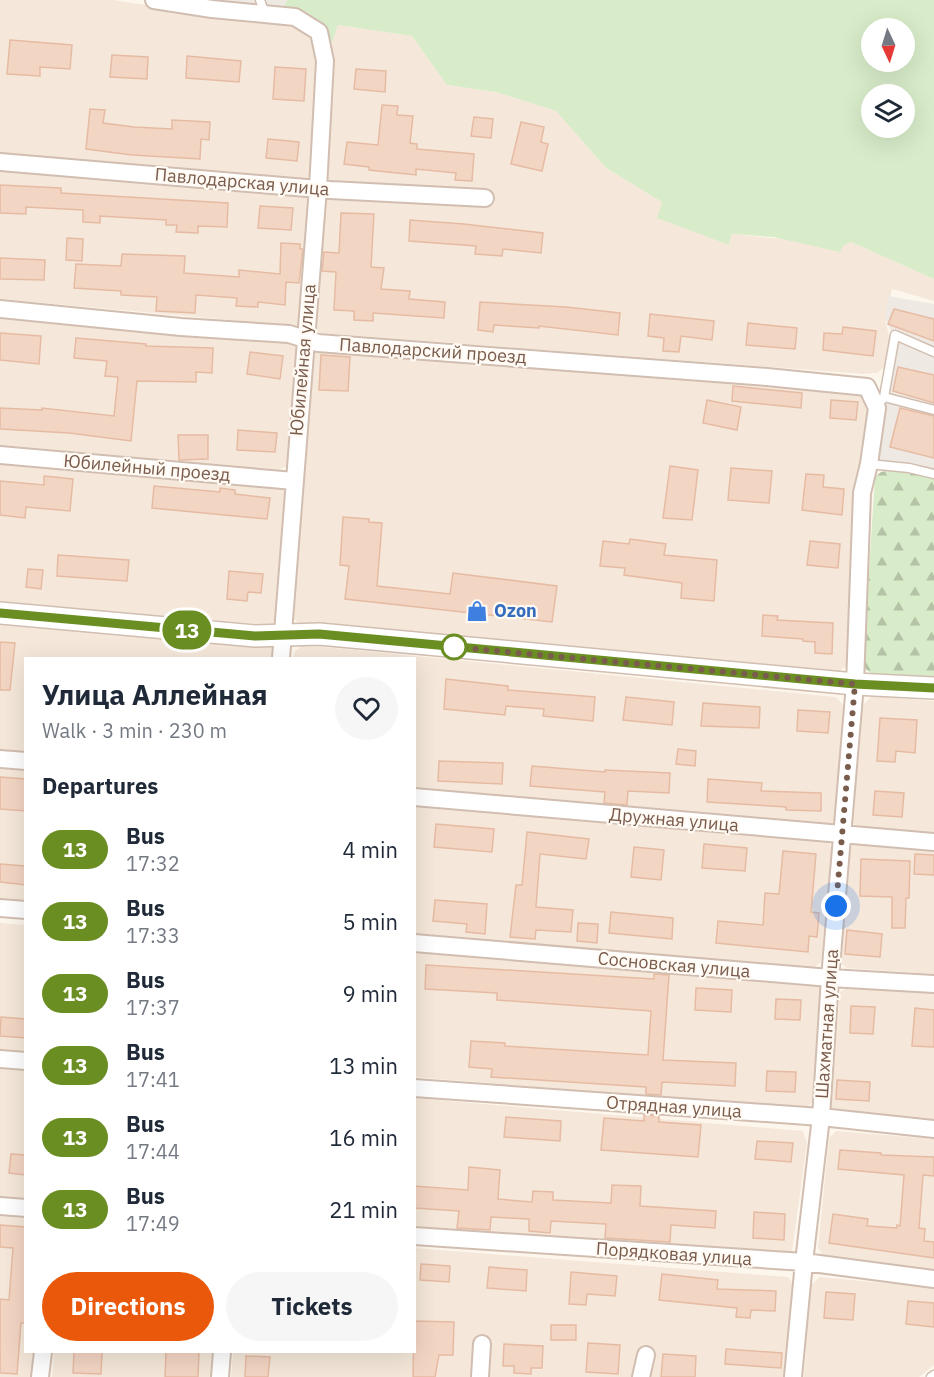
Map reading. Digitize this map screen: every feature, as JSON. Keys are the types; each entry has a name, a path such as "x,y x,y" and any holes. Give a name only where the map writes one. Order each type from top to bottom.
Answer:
{"street":[{"name":"Юбилейная улица","path":"154,0 262,7 296,17 319,32 326,62 281,657"},
{"name":"Павлодарская улица","path":"0,162 318,188 485,198"},
{"name":"Павлодарский проезд","path":"0,309 181,327 289,334 318,342 867,387 881,402"},
{"name":"Шахматная улица","path":"793,1377 821,1117 830,978 855,684 862,493 881,402"},
{"name":"Юбилейный проезд","path":"0,455 294,481"},
{"path":"0,614 255,636 319,634 855,684 934,688"},
{"path":"0,759 24,761"},
{"name":"Дружная улица","path":"416,797 934,842"},
{"path":"0,908 24,910"},
{"name":"Сосновская улица","path":"416,943 830,978 934,984"},
{"path":"0,1059 24,1061"},
{"name":"Отрядная улица","path":"416,1088 821,1117 934,1129"},
{"path":"0,1206 24,1208"},
{"name":"Порядковая улица","path":"416,1236 804,1262 934,1279"},
{"path":"480,1377 482,1344"},
{"path":"40,1377 43,1353"},
{"path":"220,1377 222,1353"},
{"path":"641,1377 646,1355"}],"lane":[{"path":"934,352 895,335 881,402 934,410"},
{"path":"869,464 909,468 934,474"}],"shaded area":[{"path":"0,0 113,0 212,15 293,23 315,36 322,65 314,174 310,181 301,181 0,153"},
{"path":"188,0 287,0 282,10"},
{"path":"338,25 412,36 447,85 496,92 556,111 606,168 662,202 658,218 729,245 732,234 844,245 851,242 934,279 934,301 892,289 885,318 892,350 887,365 877,373 863,374 320,333 313,326 325,180 332,43"},
{"path":"0,168 308,195 312,202 303,320 297,326 0,299"},
{"path":"888,296 934,304 934,479 891,470 875,455 897,344 885,318"},
{"path":"0,319 184,336 284,341 295,346 299,354 289,465 278,470 0,445"},
{"path":"316,352 859,392 866,397 871,406 858,492 846,666 838,672 300,625 289,614 309,358"},
{"path":"0,462 280,487 289,495 279,616 272,625 0,603"},
{"path":"0,622 272,646 273,657 24,657 24,755 0,752"},
{"path":"304,645 836,697 845,707 837,818 831,826 416,792 416,657 293,657 295,651"},
{"path":"872,696 934,701 934,835 860,828 853,823 863,705"},
{"path":"0,769 24,771 24,903 0,901"},
{"path":"416,803 829,841 832,851 821,962 812,969 416,934"},
{"path":"855,843 934,849 934,974 846,968 838,960 850,848"},
{"path":"0,923 24,925 24,1054 0,1052"},
{"path":"416,949 815,980 821,987 813,1100 806,1109 416,1077"},
{"path":"847,988 934,993 934,1123 835,1114 830,1104 840,992"},
{"path":"0,1065 24,1067 24,1200 0,1198"},
{"path":"416,1098 803,1131 807,1143 792,1251 783,1256 416,1228"},
{"path":"836,1131 934,1139 934,1271 825,1259 818,1248 829,1138"},
{"path":"0,1212 24,1215 24,1353 42,1353 39,1377 0,1377"},
{"path":"416,1248 788,1277 796,1289 786,1377 231,1377 233,1353 416,1353"},
{"path":"820,1277 934,1288 934,1365 919,1377 804,1377 810,1286"},
{"path":"54,1353 218,1353 215,1377 52,1377"}],"green space":[{"path":"287,0 934,0 934,279 851,242 844,245 840,252 773,237 732,234 729,245 657,218 662,202 606,168 556,111 496,92 447,85 412,36 338,25 332,43 317,22 300,14 282,10"},
{"path":"891,470 934,479 934,678 870,673 863,666 875,477 881,472"}],"building":[{"path":"10,40 72,45 70,69 40,67 40,76 7,74"},
{"path":"112,55 148,57 147,79 110,77"},
{"path":"187,56 241,61 239,82 186,78"},
{"path":"275,67 306,69 304,101 273,99"},
{"path":"356,69 386,71 385,92 354,89"},
{"path":"382,105 398,106 397,115 413,116 410,143 417,144 417,149 474,154 472,181 455,180 456,173 416,169 416,175 369,170 369,167 344,164 347,142 378,145"},
{"path":"90,109 105,110 103,123 134,127 172,129 172,120 210,122 209,140 201,139 200,159 132,155 86,149"},
{"path":"474,117 493,119 491,138 471,136"},
{"path":"521,122 544,127 541,142 548,144 542,171 511,164"},
{"path":"268,139 299,142 297,161 266,158"},
{"path":"0,185 61,188 61,193 228,203 227,227 198,226 198,233 176,232 177,225 166,225 166,220 100,216 100,223 83,222 83,210 26,207 26,214 0,213"},
{"path":"260,206 293,208 291,230 258,228"},
{"path":"341,213 374,214 371,267 384,268 381,289 410,291 409,299 445,302 444,318 373,313 373,321 354,320 354,311 334,310 336,272 322,271 324,252 339,253"},
{"path":"410,220 543,233 541,253 503,249 502,256 475,254 476,246 409,241"},
{"path":"67,238 83,239 82,261 66,260"},
{"path":"281,243 300,244 300,249 303,249 299,283 286,282 285,305 258,302 258,307 236,306 237,298 196,295 195,313 156,311 157,297 121,295 121,291 74,288 76,264 121,266 122,254 185,256 184,273 239,277 239,270 280,274"},
{"path":"0,258 45,260 44,280 0,279"},
{"path":"480,302 620,313 618,335 539,326 539,328 494,325 493,332 478,330"},
{"path":"894,309 934,319 934,341 888,324"},
{"path":"650,314 714,321 712,340 681,336 679,352 663,351 664,338 648,336"},
{"path":"748,323 797,328 795,349 746,345"},
{"path":"843,327 876,331 873,356 823,350 824,333 842,334"},
{"path":"0,333 41,336 39,364 0,360"},
{"path":"76,338 146,344 146,346 213,348 212,373 196,372 196,382 137,381 131,441 69,433 0,429 0,408 42,410 42,408 114,416 118,377 105,376 107,361 74,358"},
{"path":"250,352 283,356 280,379 247,374"},
{"path":"321,355 350,357 348,391 319,390"},
{"path":"898,367 934,375 934,403 893,391"},
{"path":"733,386 802,393 801,408 732,401"},
{"path":"707,400 741,407 737,430 703,423"},
{"path":"831,400 858,402 856,420 830,418"},
{"path":"900,408 934,416 934,458 890,447"},
{"path":"238,430 277,433 275,452 237,450"},
{"path":"178,435 208,435 208,459 179,460"},
{"path":"670,466 698,470 692,520 663,518"},
{"path":"731,468 772,471 769,503 728,500"},
{"path":"806,474 824,475 823,487 844,489 842,515 802,510"},
{"path":"44,476 73,479 70,511 26,507 25,518 0,515 0,481 44,485"},
{"path":"154,486 220,492 220,488 235,490 235,494 270,498 267,519 152,508"},
{"path":"343,517 369,519 369,522 382,523 377,586 450,594 453,573 557,586 552,622 345,599 349,566 340,565"},
{"path":"630,539 666,544 664,555 717,560 714,601 681,598 682,583 624,575 625,568 600,566 603,541 629,544"},
{"path":"810,541 840,544 838,568 807,565"},
{"path":"58,555 129,560 127,581 57,576"},
{"path":"28,569 43,570 41,589 26,587"},
{"path":"229,571 263,574 261,593 248,592 247,601 227,599"},
{"path":"763,615 778,616 777,620 833,623 832,654 815,653 815,642 762,636"},
{"path":"0,642 15,643 10,690 0,690"},
{"path":"446,679 508,686 508,690 595,697 593,721 543,716 544,709 506,706 505,715 444,709"},
{"path":"626,697 674,702 672,725 623,720"},
{"path":"703,703 760,707 759,728 701,726"},
{"path":"798,710 830,712 828,733 797,731"},
{"path":"880,718 917,720 915,753 896,751 895,762 877,761"},
{"path":"678,749 696,751 695,766 676,764"},
{"path":"439,761 503,763 502,784 438,781"},
{"path":"532,766 605,772 605,770 670,773 669,793 628,791 627,805 604,803 605,792 530,786"},
{"path":"0,777 24,779 24,811 0,809"},
{"path":"708,779 762,783 761,791 821,793 821,811 707,802"},
{"path":"875,791 904,793 902,817 873,815"},
{"path":"436,824 494,829 492,852 434,847"},
{"path":"527,832 589,839 586,859 540,854 536,907 573,910 571,932 536,930 535,939 510,937 516,885 522,885"},
{"path":"704,844 747,848 745,871 702,868"},
{"path":"634,847 664,850 661,880 631,877"},
{"path":"783,851 816,854 811,912 819,913 817,937 809,936 808,952 716,943 718,921 763,925 765,893 779,894"},
{"path":"915,854 934,855 934,875 914,874"},
{"path":"861,859 910,861 905,928 892,928 892,897 860,896"},
{"path":"0,864 24,866 24,885 0,882"},
{"path":"435,900 487,904 485,934 466,932 467,924 433,921"},
{"path":"611,912 673,918 672,939 609,933"},
{"path":"578,923 598,924 597,943 577,941"},
{"path":"847,930 882,934 880,957 845,954"},
{"path":"426,965 654,979 654,974 669,975 663,1060 736,1063 735,1086 662,1082 661,1095 646,1094 646,1087 491,1077 492,1069 469,1067 471,1041 505,1043 505,1046 648,1055 651,1011 497,1000 497,993 425,989"},
{"path":"696,988 732,990 731,1012 695,1010"},
{"path":"776,999 801,1000 800,1020 775,1019"},
{"path":"851,1006 875,1007 873,1034 850,1033"},
{"path":"915,1008 934,1010 934,1047 912,1046"},
{"path":"1,1017 24,1019 24,1038 0,1036"},
{"path":"767,1071 796,1072 795,1092 766,1091"},
{"path":"837,1080 870,1082 869,1101 836,1099"},
{"path":"644,1115 659,1116 659,1122 701,1125 698,1157 601,1150 604,1118 644,1121"},
{"path":"506,1117 561,1121 560,1141 504,1137"},
{"path":"757,1141 793,1143 791,1162 755,1159"},
{"path":"840,1150 881,1153 881,1155 934,1157 934,1176 923,1175 919,1228 925,1229 924,1241 934,1242 934,1258 829,1243 833,1214 868,1219 867,1226 897,1228 897,1225 900,1226 904,1175 838,1169"},
{"path":"11,1154 24,1155 24,1175 9,1173"},
{"path":"469,1167 500,1170 498,1199 532,1202 533,1191 553,1192 553,1200 611,1203 612,1185 641,1186 640,1206 716,1211 715,1228 671,1225 670,1242 605,1238 606,1224 551,1221 550,1233 529,1231 529,1219 491,1217 490,1230 457,1228 459,1211 416,1208 416,1186 468,1190"},
{"path":"754,1212 785,1214 784,1240 753,1238"},
{"path":"0,1225 24,1227 24,1323 21,1323 17,1374 0,1373 0,1299 9,1300 13,1248 0,1247"},
{"path":"421,1264 450,1266 449,1282 420,1280"},
{"path":"489,1267 527,1270 526,1291 487,1288"},
{"path":"571,1272 617,1276 615,1296 587,1294 586,1305 569,1304"},
{"path":"662,1274 718,1280 717,1289 776,1291 775,1311 751,1310 750,1318 736,1317 737,1308 659,1300"},
{"path":"826,1292 855,1294 853,1320 824,1318"},
{"path":"908,1301 934,1303 934,1327 906,1324"},
{"path":"416,1321 454,1322 453,1355 439,1355 435,1377 413,1377"},
{"path":"551,1325 576,1325 576,1340 551,1340"},
{"path":"588,1343 620,1345 618,1374 586,1372"},
{"path":"504,1344 543,1346 542,1368 531,1368 531,1374 514,1373 514,1366 503,1366"},
{"path":"726,1349 782,1353 781,1368 725,1364"},
{"path":"74,1353 102,1353 101,1374 73,1373"},
{"path":"166,1353 199,1353 198,1377 165,1377"},
{"path":"663,1354 696,1356 695,1377 661,1377"},
{"path":"246,1356 270,1357 268,1377 245,1377"}],"bus line":[{"name":"13","path":"0,613 255,636 319,634 855,684 934,688"}],"place":[{"name":"Ozon","path":"477,611"}],"route":[{"path":"454,647 855,684 836,906"}]}
